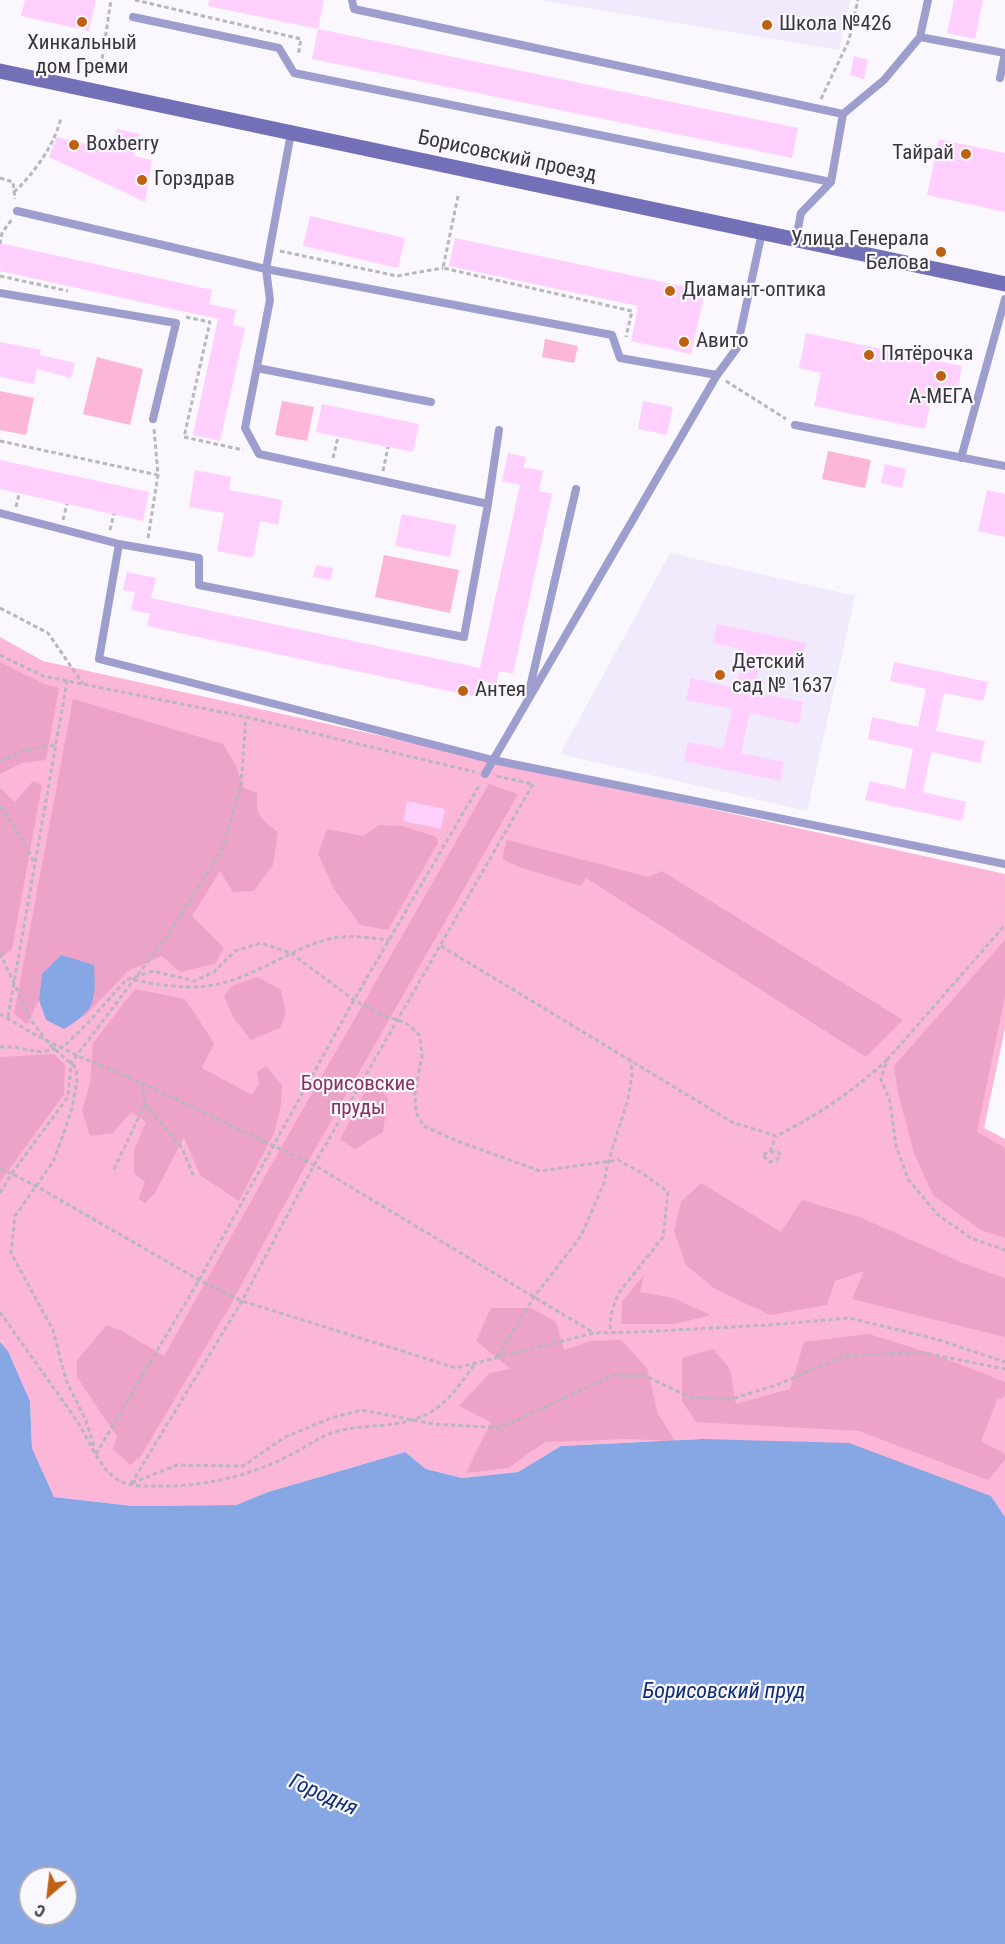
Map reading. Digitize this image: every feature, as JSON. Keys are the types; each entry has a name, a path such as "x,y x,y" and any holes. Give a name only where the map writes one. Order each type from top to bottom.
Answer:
{"street":[{"name":"Борисовский проезд","path":"0,71 1005,284"}],"lane":[{"path":"352,0 354,9 843,114"},
{"path":"796,239 801,213 831,182 843,114 884,80 920,36 928,0"},
{"path":"133,17 279,48 294,74 831,182"},
{"path":"920,36 1005,53 999,78"},
{"path":"291,133 266,269 270,300 245,428 259,454 488,504"},
{"path":"17,211 266,269 612,334 620,357 717,375"},
{"path":"485,774 717,375 737,348 762,232"},
{"path":"0,293 176,323 153,419"},
{"path":"961,458 1005,299"},
{"path":"257,368 431,402"},
{"path":"795,425 1005,466"},
{"path":"0,513 118,544 199,558 199,585 464,637 499,430"},
{"path":"526,703 576,489"},
{"path":"118,544 99,658 493,760 1005,864"}],"path":[{"path":"101,66 111,0"},
{"path":"135,0 301,39 297,63"},
{"path":"817,108 849,40 858,0"},
{"path":"14,192 30,178 59,129 61,117"},
{"path":"442,268 458,196"},
{"path":"270,248 397,276 442,268 632,311 624,346"},
{"path":"0,276 70,292"},
{"path":"186,317 210,322 184,437 259,454"},
{"path":"717,375 795,425"},
{"path":"146,549 158,476 153,419"},
{"path":"331,470 338,437"},
{"path":"0,441 158,476"},
{"path":"381,480 388,447"},
{"path":"108,541 114,514"},
{"path":"0,608 48,633 83,684"},
{"path":"0,656 43,676 246,717 533,784 314,1165 242,1301 130,1484"},
{"path":"8,1017 67,681"},
{"path":"0,1193 68,1097 71,1064 167,936 222,850 241,785 246,717"},
{"path":"0,761 22,751 56,745"},
{"path":"96,1454 199,1280 354,1000 485,774"},
{"path":"0,806 20,835 35,863"},
{"path":"441,946 732,1122 776,1136 806,1122 855,1089 887,1060 1005,925"},
{"path":"134,980 196,987 225,983 255,972 291,953 331,938 359,937 389,940"},
{"path":"0,1047 41,1052 63,1047 126,980 137,976 153,971 194,981 214,972 235,951 261,943 291,953 354,1000 384,1016 409,1025 420,1036 422,1056 415,1093 416,1113 424,1126 457,1141 540,1171 618,1160 642,1173 668,1192 663,1238 618,1294 611,1314 610,1331"},
{"path":"0,953 31,1020 46,1040 76,1068 72,1108 52,1162 15,1216 11,1253 53,1330 66,1380 86,1421 96,1454"},
{"path":"0,1014 78,1056 142,1083 314,1165 594,1333"},
{"path":"887,1060 881,1079 890,1102 896,1146 908,1179 937,1214 971,1238 1005,1250"},
{"path":"496,1358 534,1297 581,1236 604,1184 628,1099 632,1075 631,1061"},
{"path":"142,1083 145,1104 182,1148 194,1177"},
{"path":"114,1169 145,1104"},
{"path":"770,1152 778,1152 781,1155 770,1162 762,1155 770,1152 776,1136"},
{"path":"0,1168 36,1186 199,1280 242,1301 456,1368 594,1333 744,1327 849,1318 936,1339 1005,1362"},
{"path":"0,1312 109,1473 120,1481 130,1484 176,1486 216,1481 256,1470 334,1432 368,1425 396,1425 412,1420 425,1415 451,1396 475,1363"},
{"path":"130,1484 177,1465 243,1466 285,1437 331,1418 362,1410 433,1424 500,1428 613,1375 646,1376 689,1397 732,1399 778,1384 843,1356 920,1352 1005,1369"}],"shaded area":[{"name":"Школа №426","path":"539,0 850,0 839,50"},
{"name":"Детский сад № 1637","path":"670,553 855,596 807,811 560,754"},
{"path":"0,662 47,685 59,688 46,760 22,763 0,774"},
{"path":"73,699 223,744 235,764 244,788 257,793 257,807 261,817 278,832 273,865 254,891 233,892 220,871 192,916 224,948 215,964 180,972 162,956 128,971 83,1018 95,996 42,974 39,1000 27,1024 14,1014"},
{"path":"33,781 42,785 12,949 0,959 0,788 15,802"},
{"path":"489,784 518,794 303,1170 230,1306 141,1456 130,1465 113,1449 117,1437 77,1377 77,1360 107,1325 122,1331 164,1356"},
{"path":"379,825 402,826 437,837 438,843 388,930 360,925 334,889 318,854 327,829 363,836"},
{"path":"507,840 649,877 662,871 903,1020 866,1057 586,878 581,886 519,867 502,859"},
{"path":"1005,940 1005,996 977,1132 1005,1148 1005,1238 981,1230 933,1195 914,1153 898,1093 894,1066"},
{"path":"258,977 281,990 286,1014 280,1028 251,1040 233,1017 224,996 233,985"},
{"path":"135,989 185,999 214,1043 202,1068 252,1095 259,1084 257,1072 266,1066 282,1085 281,1104 275,1131 239,1201 200,1175 184,1137 155,1193 145,1203 138,1199 145,1182 134,1173 134,1150 146,1122 131,1112 113,1133 90,1136 82,1111 90,1083 93,1043"},
{"path":"54,1054 65,1065 64,1094 0,1182 0,1057"},
{"path":"372,1079 388,1099 383,1132 355,1149 340,1139"},
{"path":"701,1183 781,1232 802,1200 862,1218 965,1264 1005,1278 1005,1337 852,1299 864,1271 835,1281 827,1305 770,1315 715,1289 686,1265 674,1231 681,1202"},
{"path":"644,1275 640,1292 673,1298 711,1315 674,1324 621,1324 622,1301"},
{"path":"491,1308 531,1308 556,1322 564,1350 591,1341 621,1340 647,1368 658,1414 675,1441 626,1439 545,1442 508,1468 466,1473 491,1422 459,1406 490,1373 511,1369 476,1341"},
{"path":"869,1334 936,1355 1005,1382 1005,1396 997,1400 981,1441 1005,1454 1005,1460 988,1480 859,1431 696,1422 682,1401 682,1358 713,1349 730,1369 736,1404 790,1389 804,1342"}],"green space":[{"path":"545,339 578,346 574,363 542,357"},
{"path":"97,357 143,369 130,425 83,414"},
{"path":"0,391 34,398 26,435 0,430"},
{"path":"282,401 314,407 307,441 275,435"},
{"path":"828,451 871,460 865,488 822,479"},
{"path":"384,555 459,570 450,613 375,597"},
{"name":"Борисовские пруды","path":"0,637 43,661 1005,874 1005,1028 984,1128 1005,1139 1005,1517 991,1496 702,1439 561,1446 518,1472 462,1478 426,1469 405,1452 268,1492 236,1505 133,1506 54,1497 32,1448 30,1401 8,1351 0,1342"}],"water":[{"path":"61,955 94,965 95,977 94,996 88,1010 64,1029 46,1020 39,1000 42,974"},
{"name":"Борисовский пруд","path":"0,1342 8,1351 30,1401 32,1448 54,1497 133,1506 236,1505 268,1492 405,1452 426,1469 462,1478 518,1472 561,1446 702,1439 849,1443 991,1496 1005,1517 1005,1944 0,1944"}],"building":[{"path":"25,0 96,0 89,31 21,16"},
{"path":"209,0 324,0 318,29 208,6"},
{"path":"954,0 983,0 975,39 947,33"},
{"path":"318,29 798,128 792,158 312,59"},
{"path":"854,56 868,60 864,79 850,75"},
{"path":"117,129 140,134 134,156 152,160 145,202 49,157 57,137 112,151"},
{"path":"939,139 1005,153 1005,212 927,195"},
{"path":"310,216 405,238 398,268 303,246"},
{"path":"455,238 705,291 691,354 631,341 638,306 449,266"},
{"path":"0,243 212,290 209,304 236,310 233,325 245,328 220,441 193,435 218,319 0,271"},
{"path":"806,333 962,366 955,401 932,396 925,429 814,406 821,373 799,368"},
{"path":"0,342 41,350 40,355 75,363 71,378 37,369 34,384 0,377"},
{"path":"643,401 673,407 667,435 638,429"},
{"path":"322,404 419,424 413,452 316,432"},
{"path":"508,453 526,457 524,467 543,471 539,491 552,494 513,674 499,671 496,685 480,681 477,697 147,626 150,614 131,610 135,592 123,590 127,572 156,578 151,598 480,668 520,485 502,481"},
{"path":"0,460 149,492 143,521 0,489"},
{"path":"885,464 906,469 902,488 881,483"},
{"path":"195,470 231,477 229,490 282,500 278,525 260,521 253,558 217,551 224,513 189,507"},
{"path":"987,490 1005,494 1005,537 978,531"},
{"path":"402,514 456,525 450,557 395,546"},
{"path":"316,565 333,568 331,580 313,577"},
{"path":"717,624 806,643 802,662 762,653 754,692 803,702 799,724 750,713 741,753 784,762 780,781 684,761 688,742 723,749 732,709 686,700 691,678 736,688 744,650 713,643"},
{"path":"894,662 988,682 983,701 944,693 936,731 985,741 980,763 931,752 923,792 966,802 962,821 865,800 870,781 905,789 913,749 868,739 872,717 918,727 926,689 890,681"},
{"path":"407,801 445,809 441,829 403,821"}],"place":[{"name":"Хинкальный дом Греми","path":"82,22"},
{"name":"Школа №426","path":"767,25"},
{"name":"Boxberry","path":"74,145"},
{"name":"Тайрай","path":"966,154"},
{"name":"Горздрав","path":"142,180"},
{"name":"Улица Генерала Белова","path":"941,252"},
{"name":"Диамант-оптика","path":"670,291"},
{"name":"Авито","path":"684,342"},
{"name":"Пятёрочка","path":"869,355"},
{"name":"А-МЕГА","path":"941,376"},
{"name":"Детский сад № 1637","path":"720,675"},
{"name":"Антея","path":"463,691"}],"water label":[{"name":"Городня","path":"323,1796"}]}
